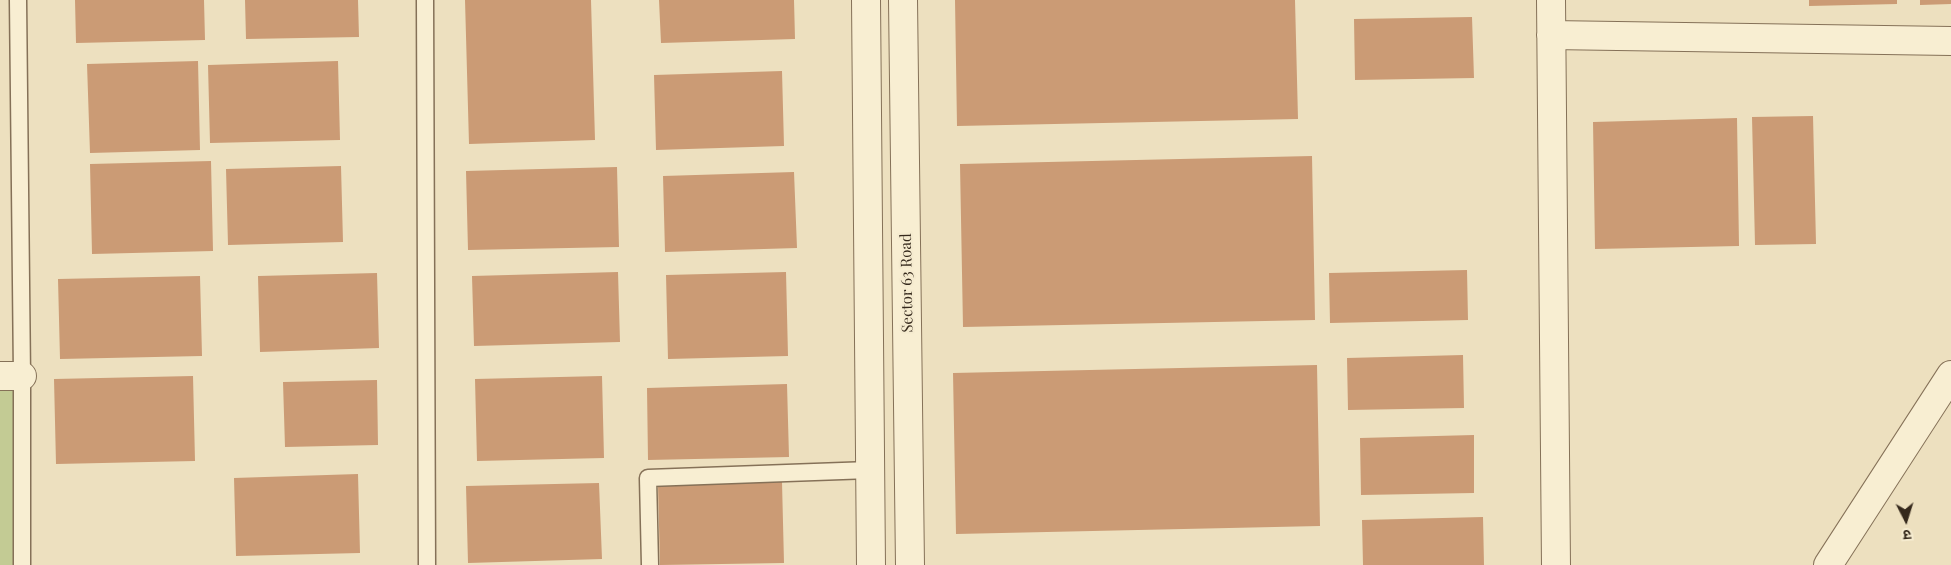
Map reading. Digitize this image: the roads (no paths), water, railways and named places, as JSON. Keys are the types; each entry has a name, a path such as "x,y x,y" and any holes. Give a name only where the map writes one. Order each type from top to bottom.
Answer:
{"street":[{"path":"866,0 870,565"},
{"name":"Sector 63 Road","path":"904,0 910,565"},
{"path":"1551,0 1556,565"},
{"path":"1551,35 1951,41"},
{"path":"1828,565 1951,374"}],"lane":[{"path":"18,0 11,376 22,565"},
{"path":"424,0 427,565"},
{"path":"650,565 648,478 870,470"}]}
